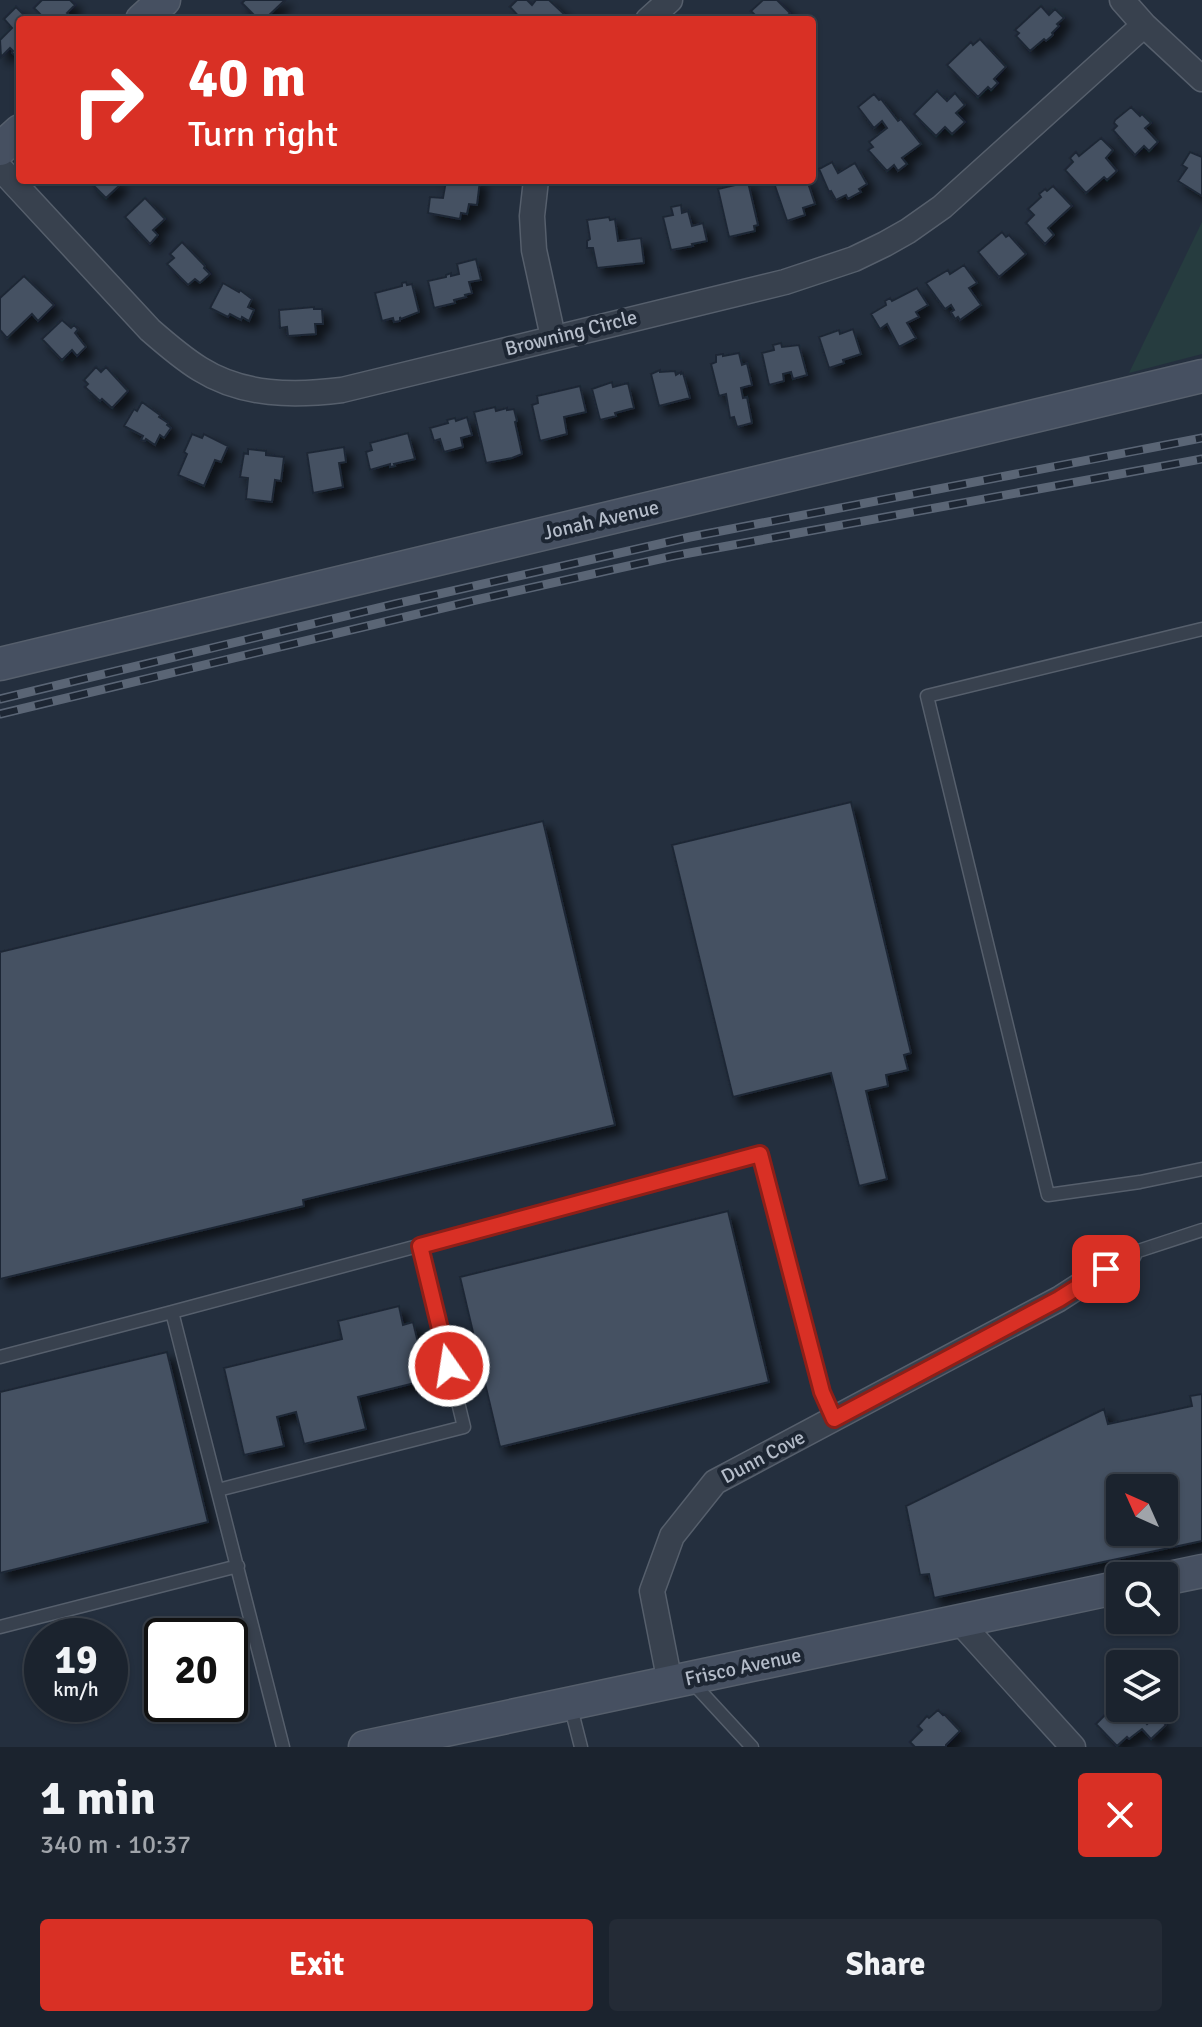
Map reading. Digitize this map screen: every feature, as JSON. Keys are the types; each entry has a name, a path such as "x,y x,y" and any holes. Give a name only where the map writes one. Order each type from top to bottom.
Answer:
{"street":[{"path":"146,16 164,0"},
{"path":"652,16 670,0"},
{"path":"1122,0 1202,79"},
{"name":"Browning Circle","path":"0,168 150,330 203,371 260,391 289,394 342,390 785,282 842,263 885,244 942,207 1144,25"},
{"path":"0,149 16,135"},
{"path":"536,184 532,216 534,250 553,337"},
{"name":"Jonah Avenue","path":"0,664 1202,376"},
{"name":"Dunn Cove","path":"680,1681 652,1591 672,1536 715,1482 1059,1299 1129,1254"},
{"path":"1178,1576 1202,1571"},
{"name":"Frisco Avenue","path":"365,1747 1106,1590"},
{"path":"958,1620 1073,1747"}],"lane":[{"path":"1202,629 927,696 1048,1195 1140,1182 1202,1169"},
{"path":"0,1357 760,1154 822,1392 834,1419"},
{"path":"1129,1254 1202,1230"},
{"path":"218,1490 464,1427 420,1246"},
{"path":"172,1312 283,1747"},
{"path":"0,1627 238,1566"},
{"path":"680,1681 752,1747"},
{"path":"570,1704 581,1747"}],"green space":[{"path":"1202,222 1202,354 1129,373"}],"building":[{"path":"42,0 70,0 75,5 67,13 70,16 42,16 34,8"},
{"path":"245,0 285,0 268,16 255,16 242,3"},
{"path":"517,0 527,0 532,5 536,0 549,0 565,15 518,16 510,7"},
{"path":"763,0 777,0 790,13 787,16 752,16 751,11"},
{"path":"1041,6 1049,15 1055,9 1064,18 1057,24 1059,26 1053,35 1030,51 1016,36 1019,33 1015,30"},
{"path":"16,7 25,16 16,16 16,56 10,48 1,57 0,40 12,28 4,19"},
{"path":"980,39 1006,67 994,79 998,83 991,90 988,87 978,97 947,65 971,42 973,45"},
{"path":"937,91 947,101 955,93 965,105 956,113 965,122 952,134 945,127 936,136 914,114"},
{"path":"874,94 898,121 901,119 921,144 902,158 907,164 898,171 894,165 887,171 868,150 873,147 869,142 887,128 882,121 874,128 858,107"},
{"path":"1131,107 1151,123 1145,128 1158,142 1149,151 1144,146 1135,155 1113,130 1117,126 1115,120"},
{"path":"1101,138 1113,150 1106,158 1117,171 1107,180 1104,177 1086,193 1065,170 1073,162 1070,158 1076,152 1079,156"},
{"path":"1190,152 1202,157 1202,196 1178,181 1187,168 1182,165"},
{"path":"832,162 838,173 855,163 867,184 859,189 861,192 848,199 846,195 836,200 819,169"},
{"path":"92,184 121,184 106,198"},
{"path":"445,184 480,184 477,205 469,204 467,214 461,213 460,219 428,213 430,197 443,198"},
{"path":"748,184 758,225 754,226 755,231 729,237 718,189"},
{"path":"774,184 808,184 815,204 803,208 805,215 787,221"},
{"path":"1053,186 1072,206 1048,228 1054,235 1045,244 1026,223 1034,215 1028,209 1041,197 1039,194"},
{"path":"145,198 165,219 153,230 158,235 150,244 125,217"},
{"path":"681,205 682,213 688,211 692,226 703,223 707,241 671,250 663,217 673,215 671,207"},
{"path":"609,217 610,220 615,219 618,241 641,238 644,263 597,268 593,248 587,248 590,239 587,220"},
{"path":"1002,232 1006,237 1009,235 1026,254 999,277 978,252"},
{"path":"182,242 210,274 200,283 195,279 188,285 167,264 174,258 170,254"},
{"path":"476,259 481,280 469,282 472,293 454,300 455,303 434,308 428,281 451,273 451,276 459,274 457,264"},
{"path":"964,265 977,283 969,288 981,305 960,320 958,317 955,319 951,305 945,309 926,283"},
{"path":"24,276 54,305 38,321 32,314 7,338 0,330 0,298"},
{"path":"406,282 407,285 412,284 419,312 400,317 400,321 394,322 393,318 382,321 375,293 402,286"},
{"path":"223,283 252,299 248,307 254,310 249,321 230,314 228,317 210,308"},
{"path":"917,288 928,305 916,312 919,317 907,323 916,338 899,347 887,324 880,329 871,314 886,305 885,301 890,298 892,301"},
{"path":"322,309 323,324 315,324 316,334 288,336 287,327 280,328 279,310"},
{"path":"62,320 71,328 74,325 78,329 75,333 86,347 77,356 72,350 62,360 42,339"},
{"path":"853,329 861,354 829,368 819,337"},
{"path":"781,343 782,347 799,345 807,375 793,379 791,372 783,374 784,381 769,385 762,353 774,350 773,345"},
{"path":"739,353 742,365 747,363 752,385 741,388 743,398 747,397 752,423 737,427 734,417 730,418 726,394 719,396 711,364 716,362 716,355"},
{"path":"96,367 101,372 106,367 128,391 112,408 85,387 88,384 84,380"},
{"path":"660,370 675,371 676,375 683,373 690,398 659,406 651,374"},
{"path":"612,382 613,387 628,383 634,408 600,420 592,389"},
{"path":"580,386 586,412 564,417 567,434 540,441 532,405 538,403 537,396"},
{"path":"142,402 171,428 164,438 160,435 155,445 146,439 141,440 143,436 124,426"},
{"path":"495,407 496,411 514,409 522,454 486,463 474,412"},
{"path":"467,417 472,435 461,438 463,447 444,452 440,439 434,441 430,428 448,423 447,420"},
{"path":"408,433 415,459 370,470 366,452 372,450 370,443"},
{"path":"192,434 202,438 204,434 228,446 221,462 215,460 204,486 178,475"},
{"path":"344,447 346,462 339,463 343,487 313,493 307,453"},
{"path":"248,449 284,457 281,481 275,480 272,502 246,499 248,478 240,477 244,453 248,454"},
{"path":"851,802 911,1053 904,1055 908,1070 886,1075 888,1086 866,1091 887,1179 859,1186 831,1073 733,1097 672,845"},
{"path":"543,821 615,1125 303,1200 304,1206 0,1279 0,952"},
{"path":"728,1211 769,1382 500,1447 460,1277"},
{"path":"399,1306 403,1325 413,1322 427,1380 358,1397 366,1429 304,1444 296,1412 277,1417 284,1446 244,1455 224,1368 342,1339 338,1321"},
{"path":"167,1352 208,1522 0,1573 0,1392"},
{"path":"1202,1394 1202,1541 934,1598 929,1574 920,1575 906,1506 1104,1409 1108,1424 1192,1406 1190,1396"},
{"path":"938,1710 960,1731 946,1747 915,1747 910,1742 922,1730 918,1726"},
{"path":"1106,1714 1106,1722 1163,1722 1166,1725 1151,1739 1142,1729 1117,1746 1096,1724"}],"railway":[{"path":"0,699 690,537 1202,438"},
{"path":"0,714 673,556 1202,459"}],"route":[{"path":"449,1366 420,1246 760,1154 822,1392 834,1419 1059,1299 1106,1269"}]}
